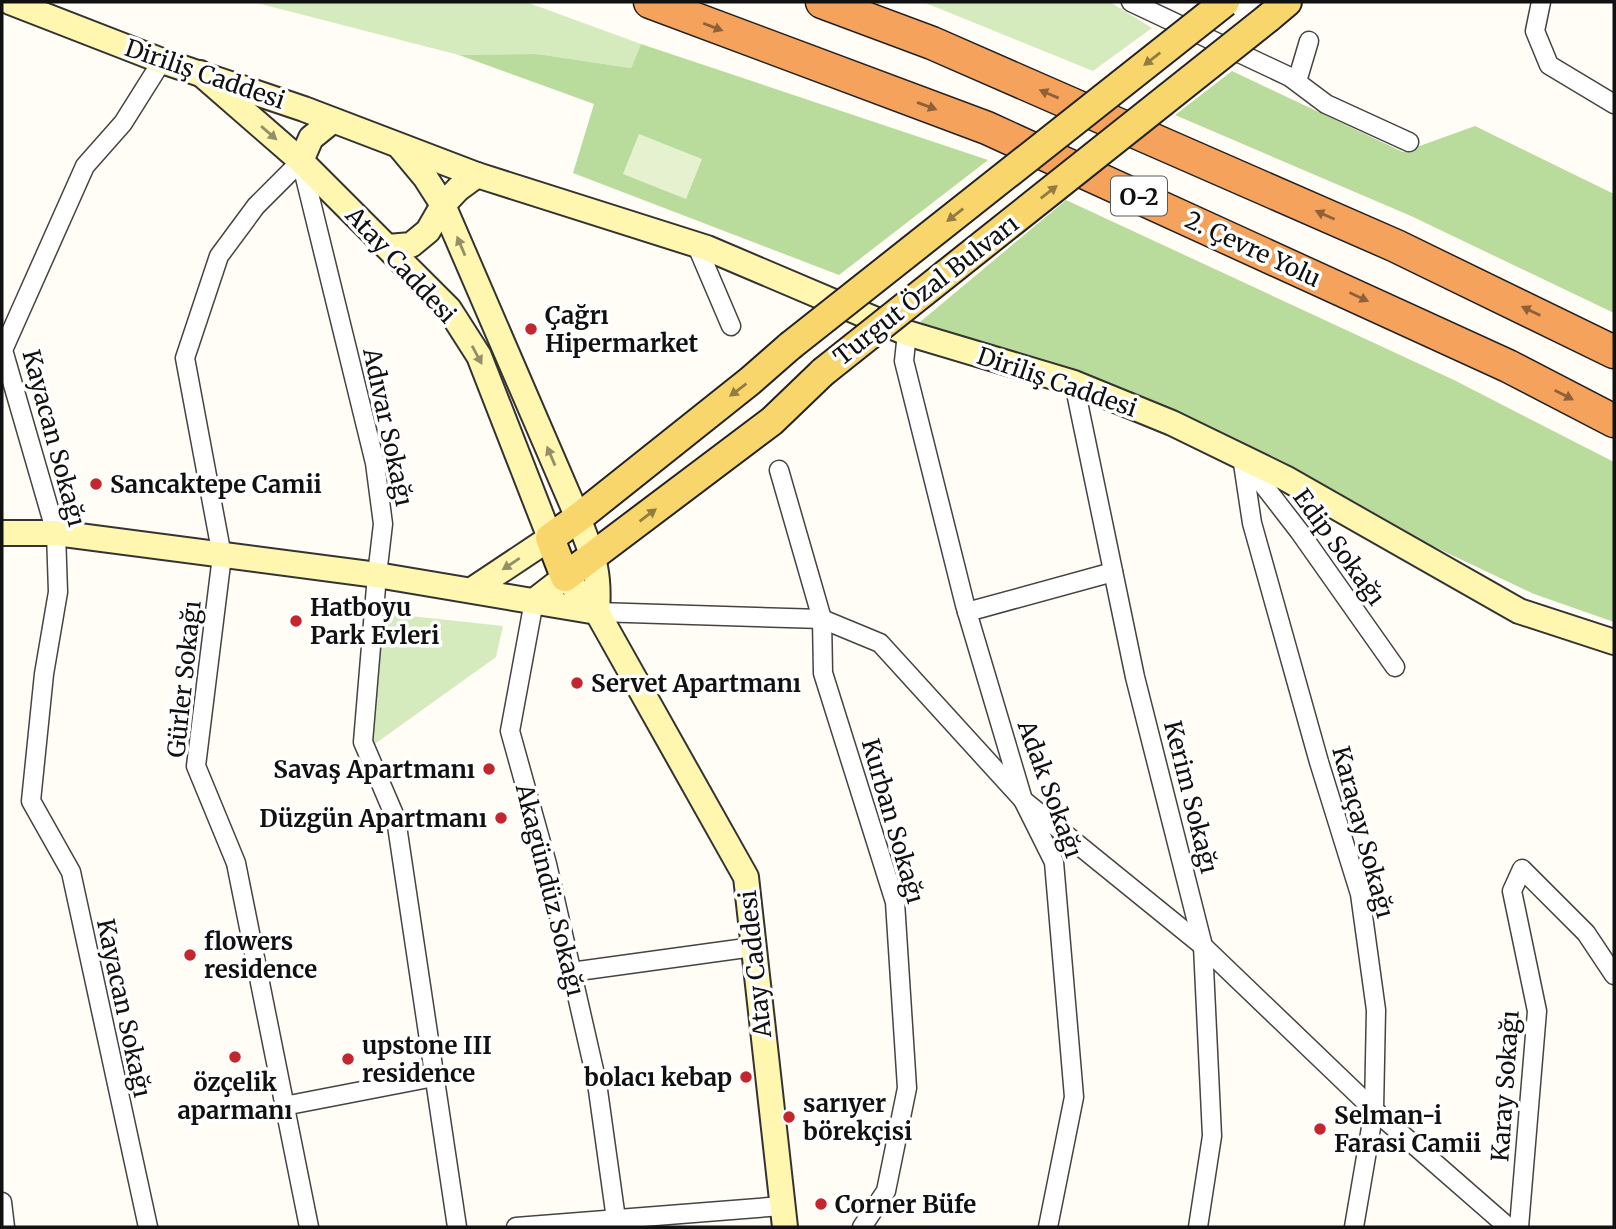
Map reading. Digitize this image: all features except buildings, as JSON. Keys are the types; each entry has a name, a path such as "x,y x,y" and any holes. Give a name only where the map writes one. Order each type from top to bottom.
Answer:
{"highway":[{"name":"2. Çevre Yolu","path":"650,2 987,128 1508,366 1614,421"},
{"name":"O-2","path":"822,2 932,43 1396,246 1614,352"}],"main road":[{"name":"Diriliş Caddesi","path":"10,2 162,61 477,175 696,244 907,333 1074,383 1172,423 1285,478 1519,611 1614,642"},
{"name":"Turgut Özal Bulvarı","path":"550,538 1225,2"},
{"name":"Turgut Özal Bulvarı","path":"565,577 772,421 823,372 1277,10"},
{"name":"Atay Caddesi","path":"200,73 301,161 449,309 479,356 565,577 597,612 746,877 784,1217"},
{"path":"301,161 311,138 332,121"},
{"name":"Atay Caddesi","path":"399,146 425,177 443,205 578,518 593,556 599,581 597,612"},
{"path":"388,247 411,244 428,230 443,205 458,189 477,175"},
{"path":"2,533 56,533 377,575 597,612"},
{"path":"472,590 550,538"},
{"path":"534,601 565,577"}],"street":[{"path":"1130,2 1290,77 1326,104 1409,142"},
{"path":"1541,2 1535,31 1549,65 1614,104"},
{"path":"1290,77 1298,78 1309,41"},
{"name":"Kayacan Sokağı","path":"148,1227 71,872 31,801 44,674 58,592 56,533 2,350 8,319 85,166 123,124 162,61"},
{"name":"Gürler Sokağı","path":"301,161 256,206 219,256 185,358 222,556 197,766 236,863 309,1227"},
{"name":"Adıvar Sokağı","path":"301,161 375,463 383,524 363,742 396,819 457,1227"},
{"path":"696,244 731,326"},
{"name":"Adak Sokağı","path":"907,333 904,362 967,612 1023,800 1054,862 1074,1097 1048,1227"},
{"name":"Kerim Sokağı","path":"1074,383 1135,677 1203,946 1212,1136 1198,1227"},
{"name":"Edip Sokağı","path":"1242,457 1299,531 1395,667"},
{"name":"Karaçay Sokağı","path":"1242,457 1252,523 1319,762 1360,894 1376,1010 1374,1110 1354,1227"},
{"name":"Kurban Sokağı","path":"779,470 822,619 822,673 895,902 907,1088 886,1191 862,1227"},
{"path":"967,612 1113,572"},
{"name":"Akagündüz Sokağı","path":"534,601 510,732 547,864 597,1083 616,1219"},
{"path":"597,612 822,619 880,643 1023,800 1203,946 1374,1110 1508,1227"},
{"name":"Karay Sokağı","path":"1519,1227 1537,1011 1512,891 1522,869 1586,933 1614,975"},
{"path":"571,972 753,947"},
{"path":"284,1105 434,1077"},
{"path":"2,1202 5,1227"},
{"path":"516,1227 616,1219 784,1217"}],"green space":[{"path":"253,2 526,2 641,44 631,68 537,54 459,55"},
{"path":"923,2 1110,2 1152,28 1093,71"},
{"path":"641,44 988,160 839,275 573,173 594,104 459,55 537,54 631,68"},
{"path":"1232,71 1403,152 1475,126 1614,194 1614,313 1411,216 1175,115"},
{"path":"639,134 702,159 686,199 623,174"},
{"path":"1066,200 1454,380 1614,462 1614,622 1534,594 1240,455 920,322"},
{"path":"383,613 503,626 496,657 372,746"}],"place":[{"name":"Çağrı Hipermarket","path":"531,329"},
{"name":"Sancaktepe Camii","path":"96,484"},
{"name":"Hatboyu Park Evleri","path":"296,621"},
{"name":"Servet Apartmanı","path":"577,683"},
{"name":"Savaş Apartmanı","path":"489,769"},
{"name":"Düzgün Apartmanı","path":"501,818"},
{"name":"flowers residence","path":"190,955"},
{"name":"özçelik aparmanı","path":"235,1057"},
{"name":"upstone III residence","path":"348,1059"},
{"name":"bolacı kebap","path":"746,1077"},
{"name":"sarıyer börekçisi","path":"789,1117"},
{"name":"Selman-i Farasi Camii","path":"1320,1129"},
{"name":"Corner Büfe","path":"821,1204"}]}
